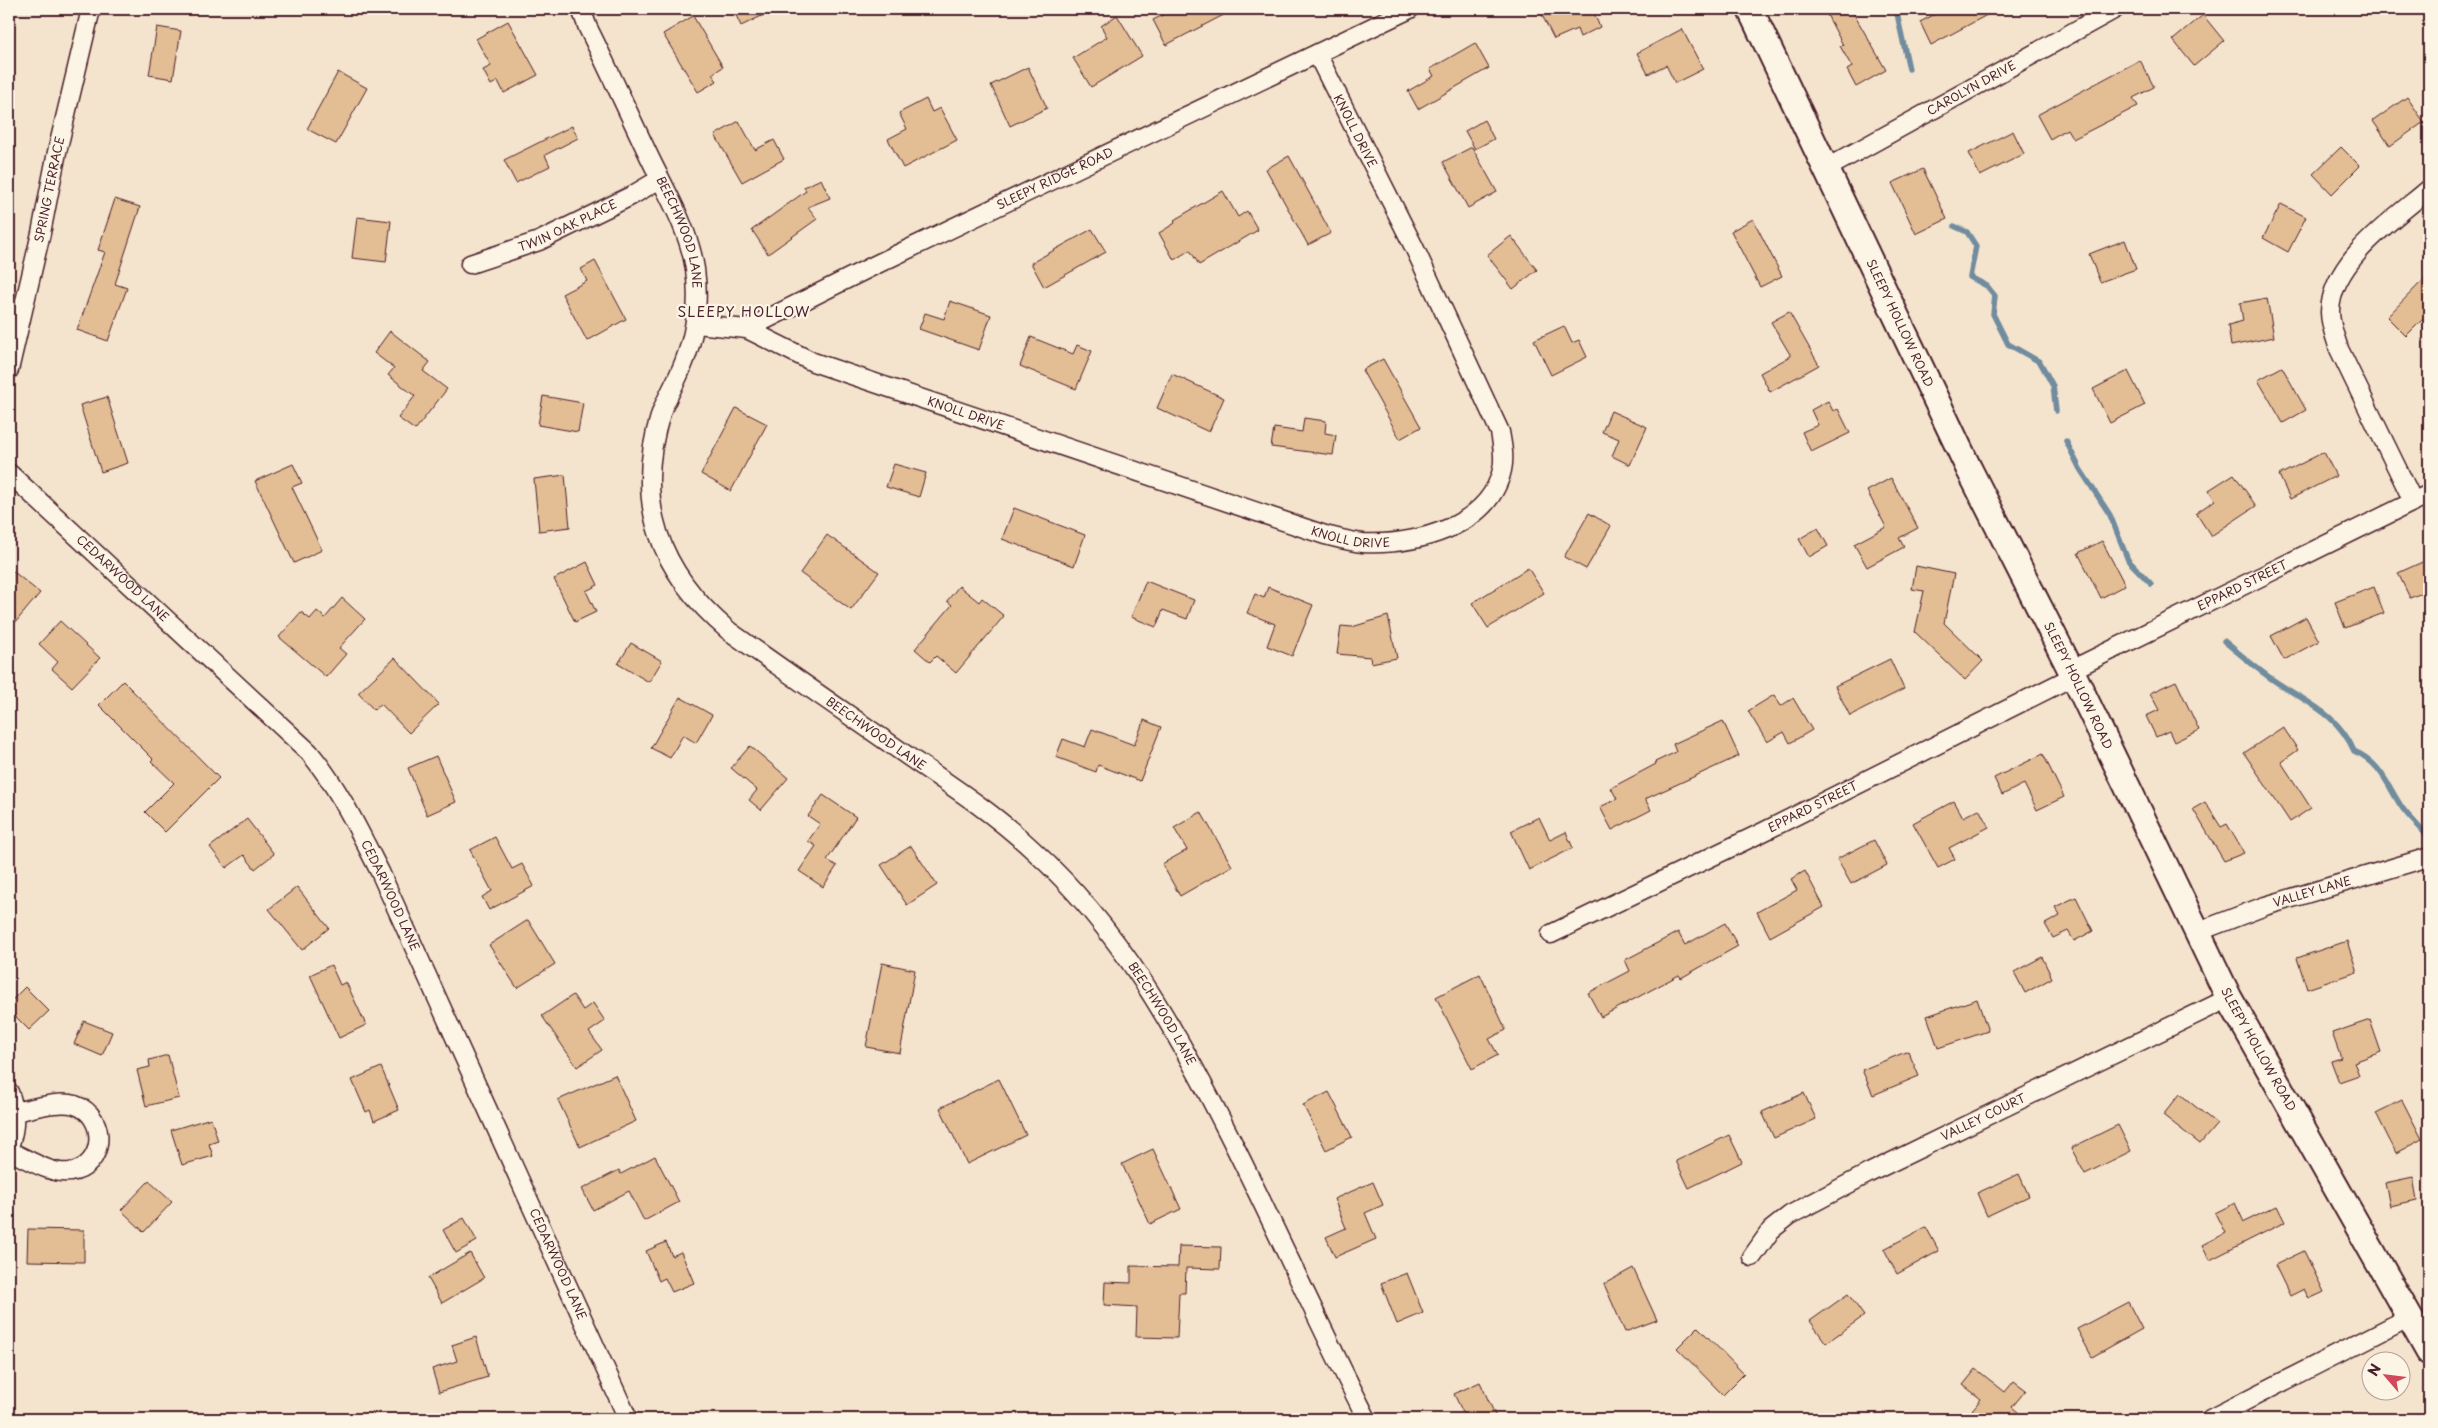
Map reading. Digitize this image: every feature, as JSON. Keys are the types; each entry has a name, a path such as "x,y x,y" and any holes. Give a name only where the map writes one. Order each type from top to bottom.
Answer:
{"main road":[{"name":"SLEEPY HOLLOW ROAD","path":"1750,9 1969,469 2072,673 2229,998 2429,1352"}],"street":[{"name":"SPRING TERRACE","path":"9,370 41,233 56,152 91,9"},
{"name":"BEECHWOOD LANE","path":"581,9 588,28 660,179 686,239 695,267 698,295 696,324 690,349 662,412 652,450 648,475 649,499 655,525 670,560 687,590 706,612 729,631 949,783 1007,827 1036,852 1085,904 1120,946 1147,985 1176,1033 1264,1205 1367,1419"},
{"name":"SLEEPY RIDGE ROAD","path":"747,329 884,260 1410,9"},
{"name":"CAROLYN DRIVE","path":"1827,168 2115,9"},
{"name":"KNOLL DRIVE","path":"747,329 813,362 841,372 1325,535 1361,543 1392,542 1419,538 1468,518 1483,506 1498,483 1504,453 1500,432 1414,247 1317,54"},
{"name":"TWIN OAK PLACE","path":"470,264 539,242 632,196 660,179"},
{"name":"EPPARD STREET","path":"1551,934 1762,832 2072,673 2421,498 2338,349 2331,324 2330,310 2334,290 2349,262 2378,233 2429,189"},
{"path":"696,324 747,329"},
{"name":"CEDARWOOD LANE","path":"9,472 309,752 321,767 353,818 380,872 628,1419"},
{"name":"VALLEY LANE","path":"2197,932 2265,906 2429,857"},
{"name":"VALLEY COURT","path":"1752,1256 1772,1230 1790,1215 1886,1165 2229,998"},
{"path":"9,1092 14,1112 13,1136 9,1146"},
{"path":"9,1151 58,1172 70,1172 82,1168 92,1160 98,1148 100,1135 96,1123 88,1112 75,1105 62,1104 14,1112"},
{"path":"2210,1419 2410,1317"}],"building":[{"path":"733,9 776,9 741,26"},
{"path":"1175,9 1235,9 1166,45 1153,20"},
{"path":"1551,9 1592,9 1600,27 1580,37 1577,29 1554,39 1541,13"},
{"path":"1824,9 1851,9 1886,70 1856,87 1847,70 1852,67 1840,46 1843,45"},
{"path":"1945,9 1998,9 1931,45 1920,22"},
{"path":"1117,15 1142,56 1091,87 1073,58 1107,37 1101,26"},
{"path":"2203,15 2224,41 2194,66 2173,40"},
{"path":"693,16 723,67 712,74 717,81 698,92 663,34"},
{"path":"508,21 538,75 504,93 498,81 491,85 483,70 491,66 476,39"},
{"path":"157,27 181,31 173,79 149,75"},
{"path":"1682,29 1703,69 1675,83 1666,65 1648,74 1637,53"},
{"path":"1475,43 1489,68 1418,109 1408,91 1434,76 1430,69"},
{"path":"2140,60 2154,87 2133,98 2138,106 2073,139 2067,129 2050,139 2037,115"},
{"path":"1028,67 1047,108 1010,126 991,85"},
{"path":"338,72 367,88 336,144 307,129"},
{"path":"2407,97 2424,122 2390,146 2373,121"},
{"path":"926,99 932,112 940,108 957,140 903,168 888,139 907,129 899,113"},
{"path":"1484,120 1494,139 1475,149 1465,131"},
{"path":"739,121 755,150 774,140 784,159 742,182 715,135"},
{"path":"572,126 578,138 545,155 550,166 516,183 504,160"},
{"path":"2013,131 2024,154 1980,176 1969,153"},
{"path":"1472,147 1497,192 1468,208 1443,162"},
{"path":"2341,147 2360,166 2332,194 2313,174"},
{"path":"1289,156 1331,233 1308,245 1266,169"},
{"path":"1923,169 1947,219 1916,234 1892,183"},
{"path":"821,179 830,198 808,207 817,219 768,254 752,230 806,191 804,187"},
{"path":"1223,191 1238,217 1247,211 1258,230 1199,265 1190,250 1174,260 1159,233 1175,223 1174,220"},
{"path":"115,199 140,207 115,284 127,288 108,341 77,330 105,252 98,250"},
{"path":"2281,204 2306,217 2288,252 2263,238"},
{"path":"357,217 391,221 386,262 352,258"},
{"path":"1753,219 1782,276 1760,287 1731,231"},
{"path":"1092,229 1106,252 1044,287 1031,263"},
{"path":"1511,236 1537,270 1513,289 1487,255"},
{"path":"2125,240 2136,269 2100,282 2089,254"},
{"path":"595,261 626,319 587,341 562,294 587,281 581,269"},
{"path":"2429,274 2429,313 2406,336 2387,317"},
{"path":"2267,298 2274,337 2231,346 2228,325 2243,321 2240,303"},
{"path":"950,301 991,315 979,350 919,329 925,313 944,319"},
{"path":"1789,312 1819,365 1770,392 1760,373 1791,356 1771,322"},
{"path":"1564,326 1572,343 1579,340 1587,357 1551,375 1534,340"},
{"path":"390,331 430,362 423,371 447,389 415,430 398,418 415,396 388,375 394,368 374,353"},
{"path":"1031,337 1073,354 1077,345 1092,351 1076,389 1020,366"},
{"path":"1383,359 1421,427 1400,439 1362,370"},
{"path":"2282,367 2306,410 2283,423 2258,380"},
{"path":"2128,371 2145,405 2110,423 2093,389"},
{"path":"1172,374 1224,398 1209,432 1157,408"},
{"path":"543,396 583,403 578,432 538,425"},
{"path":"107,397 128,463 101,472 80,405"},
{"path":"1828,401 1833,411 1838,409 1850,433 1811,452 1802,432 1818,425 1811,410"},
{"path":"736,408 767,424 731,491 701,474"},
{"path":"1611,411 1647,427 1630,465 1612,456 1619,439 1602,432"},
{"path":"1304,418 1326,421 1325,433 1336,435 1333,455 1271,447 1274,428 1302,432"},
{"path":"2324,452 2336,476 2290,499 2279,475"},
{"path":"293,464 302,483 292,487 322,550 294,563 255,481"},
{"path":"894,464 926,473 919,497 886,487"},
{"path":"2234,474 2256,506 2211,536 2196,513 2215,500 2209,490"},
{"path":"565,475 570,527 539,531 534,479"},
{"path":"1891,478 1918,528 1899,538 1904,547 1867,567 1854,544 1886,527 1867,491"},
{"path":"1014,508 1085,535 1074,566 1002,539"},
{"path":"1589,513 1611,526 1586,569 1564,557"},
{"path":"1818,528 1828,546 1809,557 1799,539"},
{"path":"827,535 879,572 851,610 800,573"},
{"path":"2102,541 2125,585 2101,598 2078,553"},
{"path":"2429,559 2429,590 2410,598 2398,573"},
{"path":"587,562 598,585 586,591 596,612 575,622 554,579"},
{"path":"1916,566 1954,574 1944,623 1983,661 1965,680 1915,632 1924,591 1912,589"},
{"path":"9,568 40,593 9,630"},
{"path":"1528,568 1544,593 1488,628 1472,603"},
{"path":"1146,581 1194,600 1187,619 1163,610 1156,627 1131,617"},
{"path":"959,586 979,602 982,598 1004,616 956,673 936,656 930,662 915,649 952,605 947,601"},
{"path":"1268,587 1313,605 1292,656 1267,646 1275,624 1247,613 1255,594 1264,598"},
{"path":"2374,587 2384,613 2345,628 2335,602"},
{"path":"342,598 365,619 339,648 346,654 326,677 279,637 301,612 310,619 317,611 325,618"},
{"path":"1388,616 1397,658 1371,663 1370,657 1337,654 1341,626 1352,627"},
{"path":"2306,617 2319,641 2284,660 2271,636"},
{"path":"60,621 100,658 72,687 52,669 58,662 39,644"},
{"path":"631,643 662,661 649,682 618,664"},
{"path":"395,658 439,704 409,733 381,704 374,710 358,693"},
{"path":"1890,659 1904,689 1850,716 1835,686"},
{"path":"123,681 219,778 165,832 145,812 174,783 99,705"},
{"path":"2176,681 2199,730 2174,742 2169,731 2156,737 2146,716 2159,710 2150,693"},
{"path":"1774,695 1781,706 1793,698 1812,730 1790,743 1784,732 1767,742 1748,711"},
{"path":"680,697 712,715 696,743 683,735 670,758 651,748"},
{"path":"1144,720 1161,727 1140,781 1098,765 1096,772 1056,757 1063,739 1085,747 1092,729 1134,745"},
{"path":"1723,721 1739,756 1645,799 1651,810 1612,830 1600,807 1617,799 1611,788 1676,752 1673,744"},
{"path":"2283,727 2298,750 2281,762 2311,808 2290,822 2244,753"},
{"path":"750,746 788,778 761,810 749,800 757,790 731,768"},
{"path":"2043,754 2064,797 2037,810 2024,784 2002,795 1994,778"},
{"path":"436,756 456,802 427,815 408,768"},
{"path":"823,795 856,817 827,860 837,866 823,887 799,871 816,846 808,841 820,824 808,816"},
{"path":"1954,801 1963,817 1979,809 1989,827 1949,848 1955,859 1938,868 1913,823"},
{"path":"2205,802 2221,827 2227,824 2244,853 2224,861 2193,809"},
{"path":"1201,812 1232,866 1180,896 1162,864 1187,850 1174,828"},
{"path":"1539,817 1550,840 1566,832 1573,848 1529,870 1511,831"},
{"path":"247,819 274,854 255,869 244,855 226,868 210,847"},
{"path":"495,837 512,869 522,864 534,886 489,910 482,897 492,891 470,850"},
{"path":"1874,840 1887,865 1851,884 1837,859"},
{"path":"911,846 937,885 907,905 881,865"},
{"path":"1805,871 1824,907 1770,937 1757,912 1797,890 1791,879"},
{"path":"297,887 329,928 302,950 269,909"},
{"path":"2076,897 2093,931 2074,941 2068,931 2053,938 2045,924 2060,916 2055,907"},
{"path":"528,920 555,964 517,988 489,945"},
{"path":"1725,923 1738,946 1681,978 1679,975 1601,1017 1588,993 1630,971 1625,960 1678,932 1685,945"},
{"path":"2347,941 2357,972 2307,989 2297,958"},
{"path":"2042,957 2052,978 2025,993 2014,972"},
{"path":"882,963 915,970 900,1053 866,1047"},
{"path":"331,965 340,985 346,982 366,1025 339,1038 310,975"},
{"path":"1480,974 1506,1030 1489,1039 1498,1055 1472,1069 1436,997"},
{"path":"25,987 49,1011 29,1030 9,1010 9,1003"},
{"path":"573,995 583,1010 593,1003 605,1021 589,1032 602,1050 577,1067 542,1016"},
{"path":"1977,999 1988,1031 1938,1048 1927,1016"},
{"path":"2370,1020 2381,1052 2354,1062 2359,1075 2339,1082 2331,1061 2341,1058 2332,1033"},
{"path":"84,1021 112,1032 102,1056 74,1044"},
{"path":"1908,1051 1919,1076 1873,1095 1862,1070"},
{"path":"168,1055 179,1098 146,1106 137,1070 150,1067 149,1060"},
{"path":"381,1067 399,1110 374,1121 370,1110 366,1112 352,1080"},
{"path":"615,1075 636,1121 580,1147 558,1100"},
{"path":"999,1079 1026,1135 967,1164 940,1108"},
{"path":"1329,1092 1352,1137 1326,1150 1303,1105"},
{"path":"1804,1093 1816,1119 1774,1138 1762,1112"},
{"path":"2180,1094 2217,1124 2200,1144 2163,1115"},
{"path":"2402,1100 2422,1139 2396,1153 2376,1113"},
{"path":"211,1118 218,1141 209,1144 213,1156 182,1165 171,1130"},
{"path":"2118,1125 2131,1151 2085,1174 2071,1148"},
{"path":"1729,1135 1742,1162 1689,1188 1676,1161"},
{"path":"1153,1149 1181,1209 1150,1224 1122,1164"},
{"path":"655,1156 679,1202 644,1221 629,1191 593,1210 582,1189 619,1170 621,1174"},
{"path":"2019,1174 2029,1196 1987,1216 1977,1193"},
{"path":"2413,1177 2417,1200 2390,1206 2385,1183"},
{"path":"149,1181 172,1202 144,1232 121,1210"},
{"path":"1373,1182 1383,1205 1365,1213 1376,1239 1335,1257 1326,1237 1346,1228 1334,1199"},
{"path":"2235,1203 2244,1222 2277,1206 2285,1222 2210,1260 2202,1245 2225,1233 2215,1213"},
{"path":"464,1218 477,1241 456,1253 443,1230"},
{"path":"1926,1227 1939,1251 1897,1274 1884,1249"},
{"path":"28,1229 84,1230 84,1262 27,1261"},
{"path":"666,1242 672,1256 681,1252 694,1283 672,1292 665,1278 659,1281 646,1251"},
{"path":"1179,1246 1221,1247 1220,1269 1186,1268 1185,1293 1179,1293 1177,1338 1136,1337 1137,1307 1104,1305 1105,1282 1131,1283 1131,1266 1178,1267"},
{"path":"2304,1251 2324,1292 2309,1299 2304,1289 2290,1296 2275,1265"},
{"path":"470,1253 484,1278 442,1303 428,1278"},
{"path":"1633,1268 1657,1320 1625,1332 1604,1284"},
{"path":"1407,1273 1423,1313 1397,1324 1381,1283"},
{"path":"1848,1294 1864,1316 1826,1343 1810,1321"},
{"path":"2128,1302 2142,1329 2092,1357 2077,1329"},
{"path":"1698,1327 1744,1374 1723,1395 1677,1348"},
{"path":"476,1337 488,1377 439,1392 432,1369 457,1361 452,1345"},
{"path":"1976,1369 2005,1392 2014,1381 2026,1390 2012,1407 2026,1419 1983,1419 1972,1410 1981,1399 1963,1385"},
{"path":"1480,1382 1497,1419 1466,1419 1454,1394"}],"waterway":[{"path":"1896,9 1909,69"},
{"path":"1954,226 1967,232 1976,246 1970,277 1987,286 1995,296 1993,314 2008,344 2040,362 2053,386 2056,411"},
{"path":"2066,441 2080,469 2110,515 2128,560 2151,584"},
{"path":"2224,641 2263,673 2328,716 2347,737 2354,751 2377,767 2404,810 2429,838"}],"district":[{"name":"SLEEPY HOLLOW","path":"744,312"}]}
